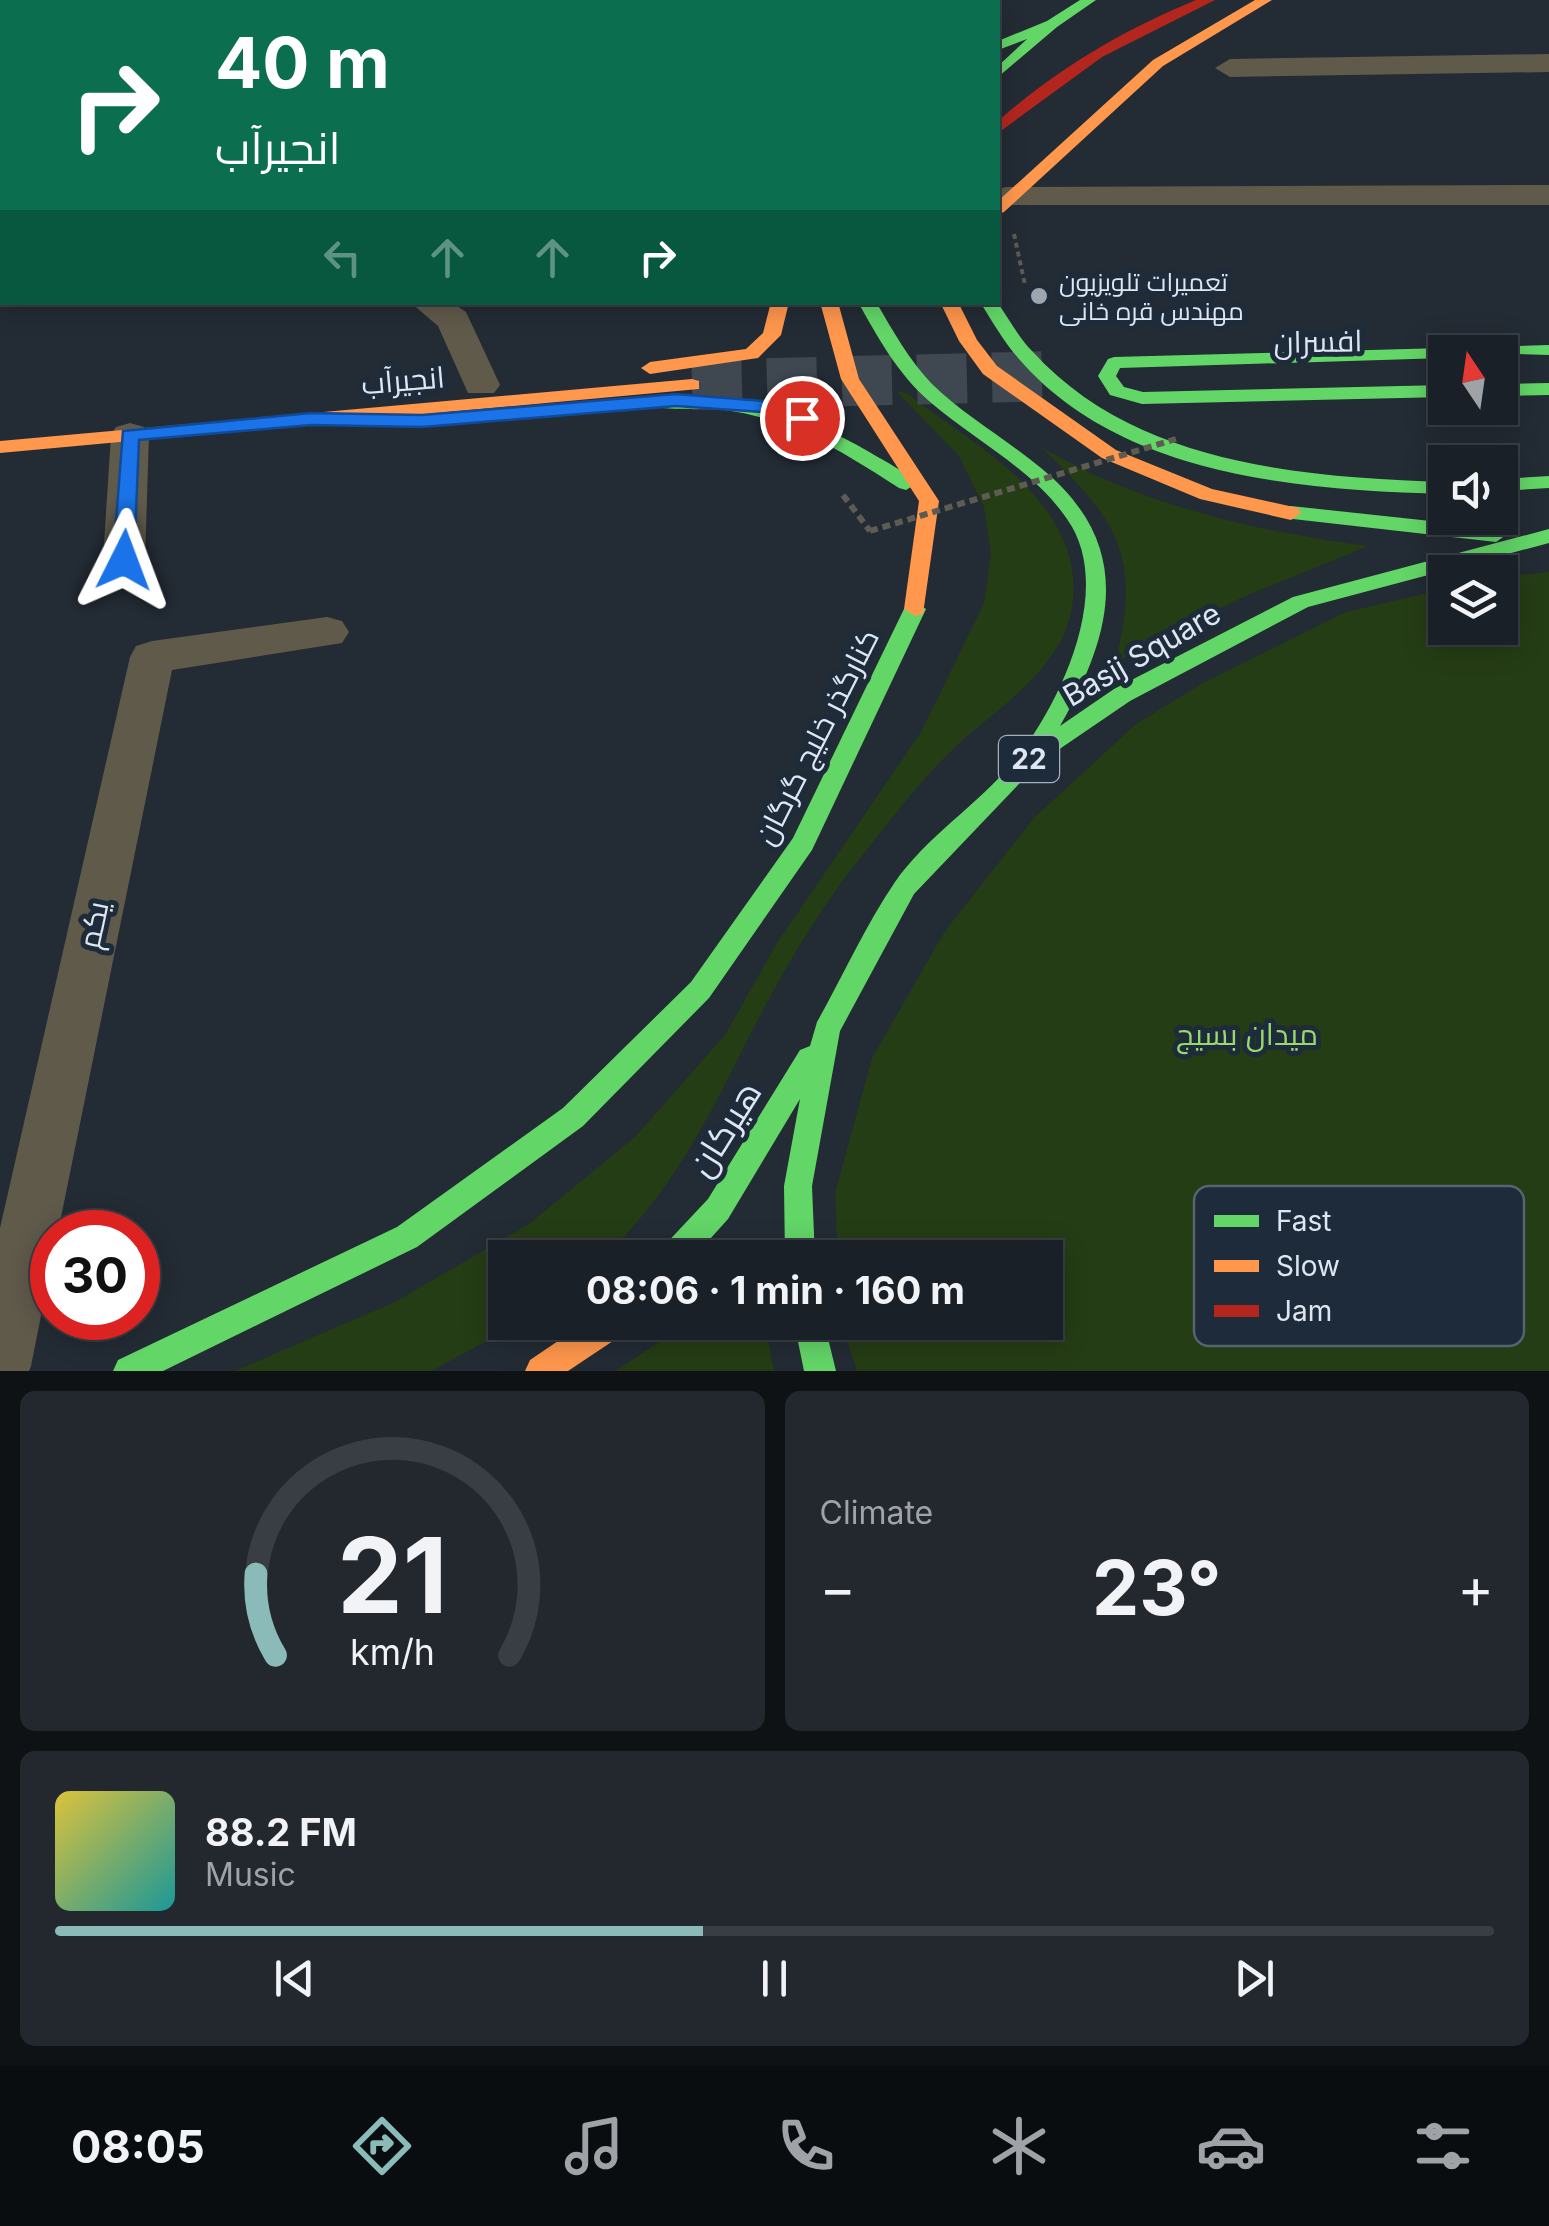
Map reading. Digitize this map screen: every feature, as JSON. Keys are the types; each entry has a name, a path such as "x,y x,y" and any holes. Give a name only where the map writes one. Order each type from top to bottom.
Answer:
{"main road":[{"path":"1000,71 1052,24 1089,0"},
{"path":"1000,128 1014,112 1110,47 1208,0"},
{"path":"1002,203 1158,63 1265,0"},
{"path":"1000,45 1052,24"},
{"path":"311,419 414,392 760,357 772,335 779,305"},
{"path":"830,305 850,379 929,501"},
{"path":"870,305 892,350 932,394 1055,489 1090,536 1100,584 1088,646 1030,757"},
{"path":"950,305 962,336 995,378 1117,458 1219,496 1346,523 1539,537"},
{"path":"990,305 1006,337 1024,356 1102,416 1172,451 1250,475 1363,488 1428,488"},
{"path":"1518,351 1549,350"},
{"path":"1428,354 1111,370 1116,390 1142,398 1428,391"},
{"name":"افسران","path":"1024,356 1111,370 1428,370"},
{"path":"1518,369 1549,368"},
{"name":"انجیرآب","path":"0,447 692,385"},
{"path":"1518,389 1549,388"},
{"path":"763,406 790,396"},
{"path":"311,419 422,421 676,400 763,406 802,418 845,441 929,501"},
{"path":"1518,484 1549,482"},
{"name":"کنارگذر خلیج گرگان","path":"130,1371 407,1238 573,1117 700,990 802,843 852,746 918,602 929,501"},
{"name":"Basij Square","path":"800,1240 798,1186 827,1030 905,886 1030,757 1122,696 1301,602 1539,537"},
{"name":"هیرکان","path":"690,1240 718,1209 827,1030"},
{"path":"540,1371 587,1340"},
{"path":"813,1340 820,1371"}],"street":[{"path":"1230,68 1549,63"},
{"path":"1002,203 1549,195"},
{"path":"430,305 453,320 482,385"},
{"path":"124,560 130,435"},
{"name":"یکم","path":"0,1366 152,656 326,632"}],"path":[{"path":"1002,203 1035,328 1024,356"},
{"path":"843,495 870,531 1176,439"}],"green space":[{"path":"897,392 906,393 1018,478 1042,504 1060,533 1071,564 1073,600 1056,649 1022,689 932,770 851,869 789,964 686,1155 627,1233 620,1240 502,1240 529,1224 636,1136 725,1035 777,943 921,732 984,603 991,554 984,507 959,456"},
{"path":"1041,447 1117,485 1199,513 1284,533 1368,546 1241,598 1115,663 1126,594 1117,542 1089,497"},
{"name":"میدان بسیج","path":"1549,572 1549,1371 857,1371 847,1340 1063,1340 1063,1240 837,1240 835,1193 872,1058 945,931 1034,818 1136,724 1205,682 1346,612 1428,593 1428,645 1518,645 1518,575"},
{"path":"488,1248 488,1340 431,1371 235,1371 395,1302"},
{"path":"662,1340 768,1340 774,1371 616,1371"}],"tunnel":[{"path":"692,385 1054,376"}],"traffic: fast":[{"path":"1000,71 1052,24 1089,0"},
{"path":"1000,45 1052,24"},
{"path":"869,305 896,351 933,395 1059,494 1080,521 1093,553 1097,593 1085,656 1034,751"},
{"path":"990,305 1026,356 1073,398 1128,431 1188,454 1252,470 1317,481 1428,487"},
{"path":"1518,351 1549,350"},
{"path":"1428,354 1114,363 1107,376 1117,391 1142,398 1428,391"},
{"path":"1518,390 1549,389"},
{"path":"654,402 726,405 788,419 845,446 906,484"},
{"path":"1518,484 1549,482"},
{"path":"1291,513 1428,528"},
{"path":"800,1240 798,1186 827,1030 905,887 1031,757 1122,695 1301,602 1549,536"},
{"path":"129,1371 407,1237 573,1117 700,990 803,843 915,609"},
{"path":"690,1240 718,1209 810,1058"},
{"path":"813,1340 820,1371"}],"traffic: slow":[{"path":"1000,207 1158,63 1265,0"},
{"path":"650,368 752,354 772,335 779,305"},
{"path":"830,305 850,379 929,501 915,609"},
{"path":"950,305 968,341 990,370 1109,454 1207,494 1291,513"},
{"path":"0,447 692,385"},
{"path":"541,1371 587,1340"}],"traffic: jam":[{"path":"1000,127 1097,54 1208,0"}],"place":[{"name":"تعمیرات تلویزیون مهندس قره خانی","path":"1039,296"}],"route":[{"path":"124,560 130,435 311,419 422,421 676,400 763,406 802,418"}]}
